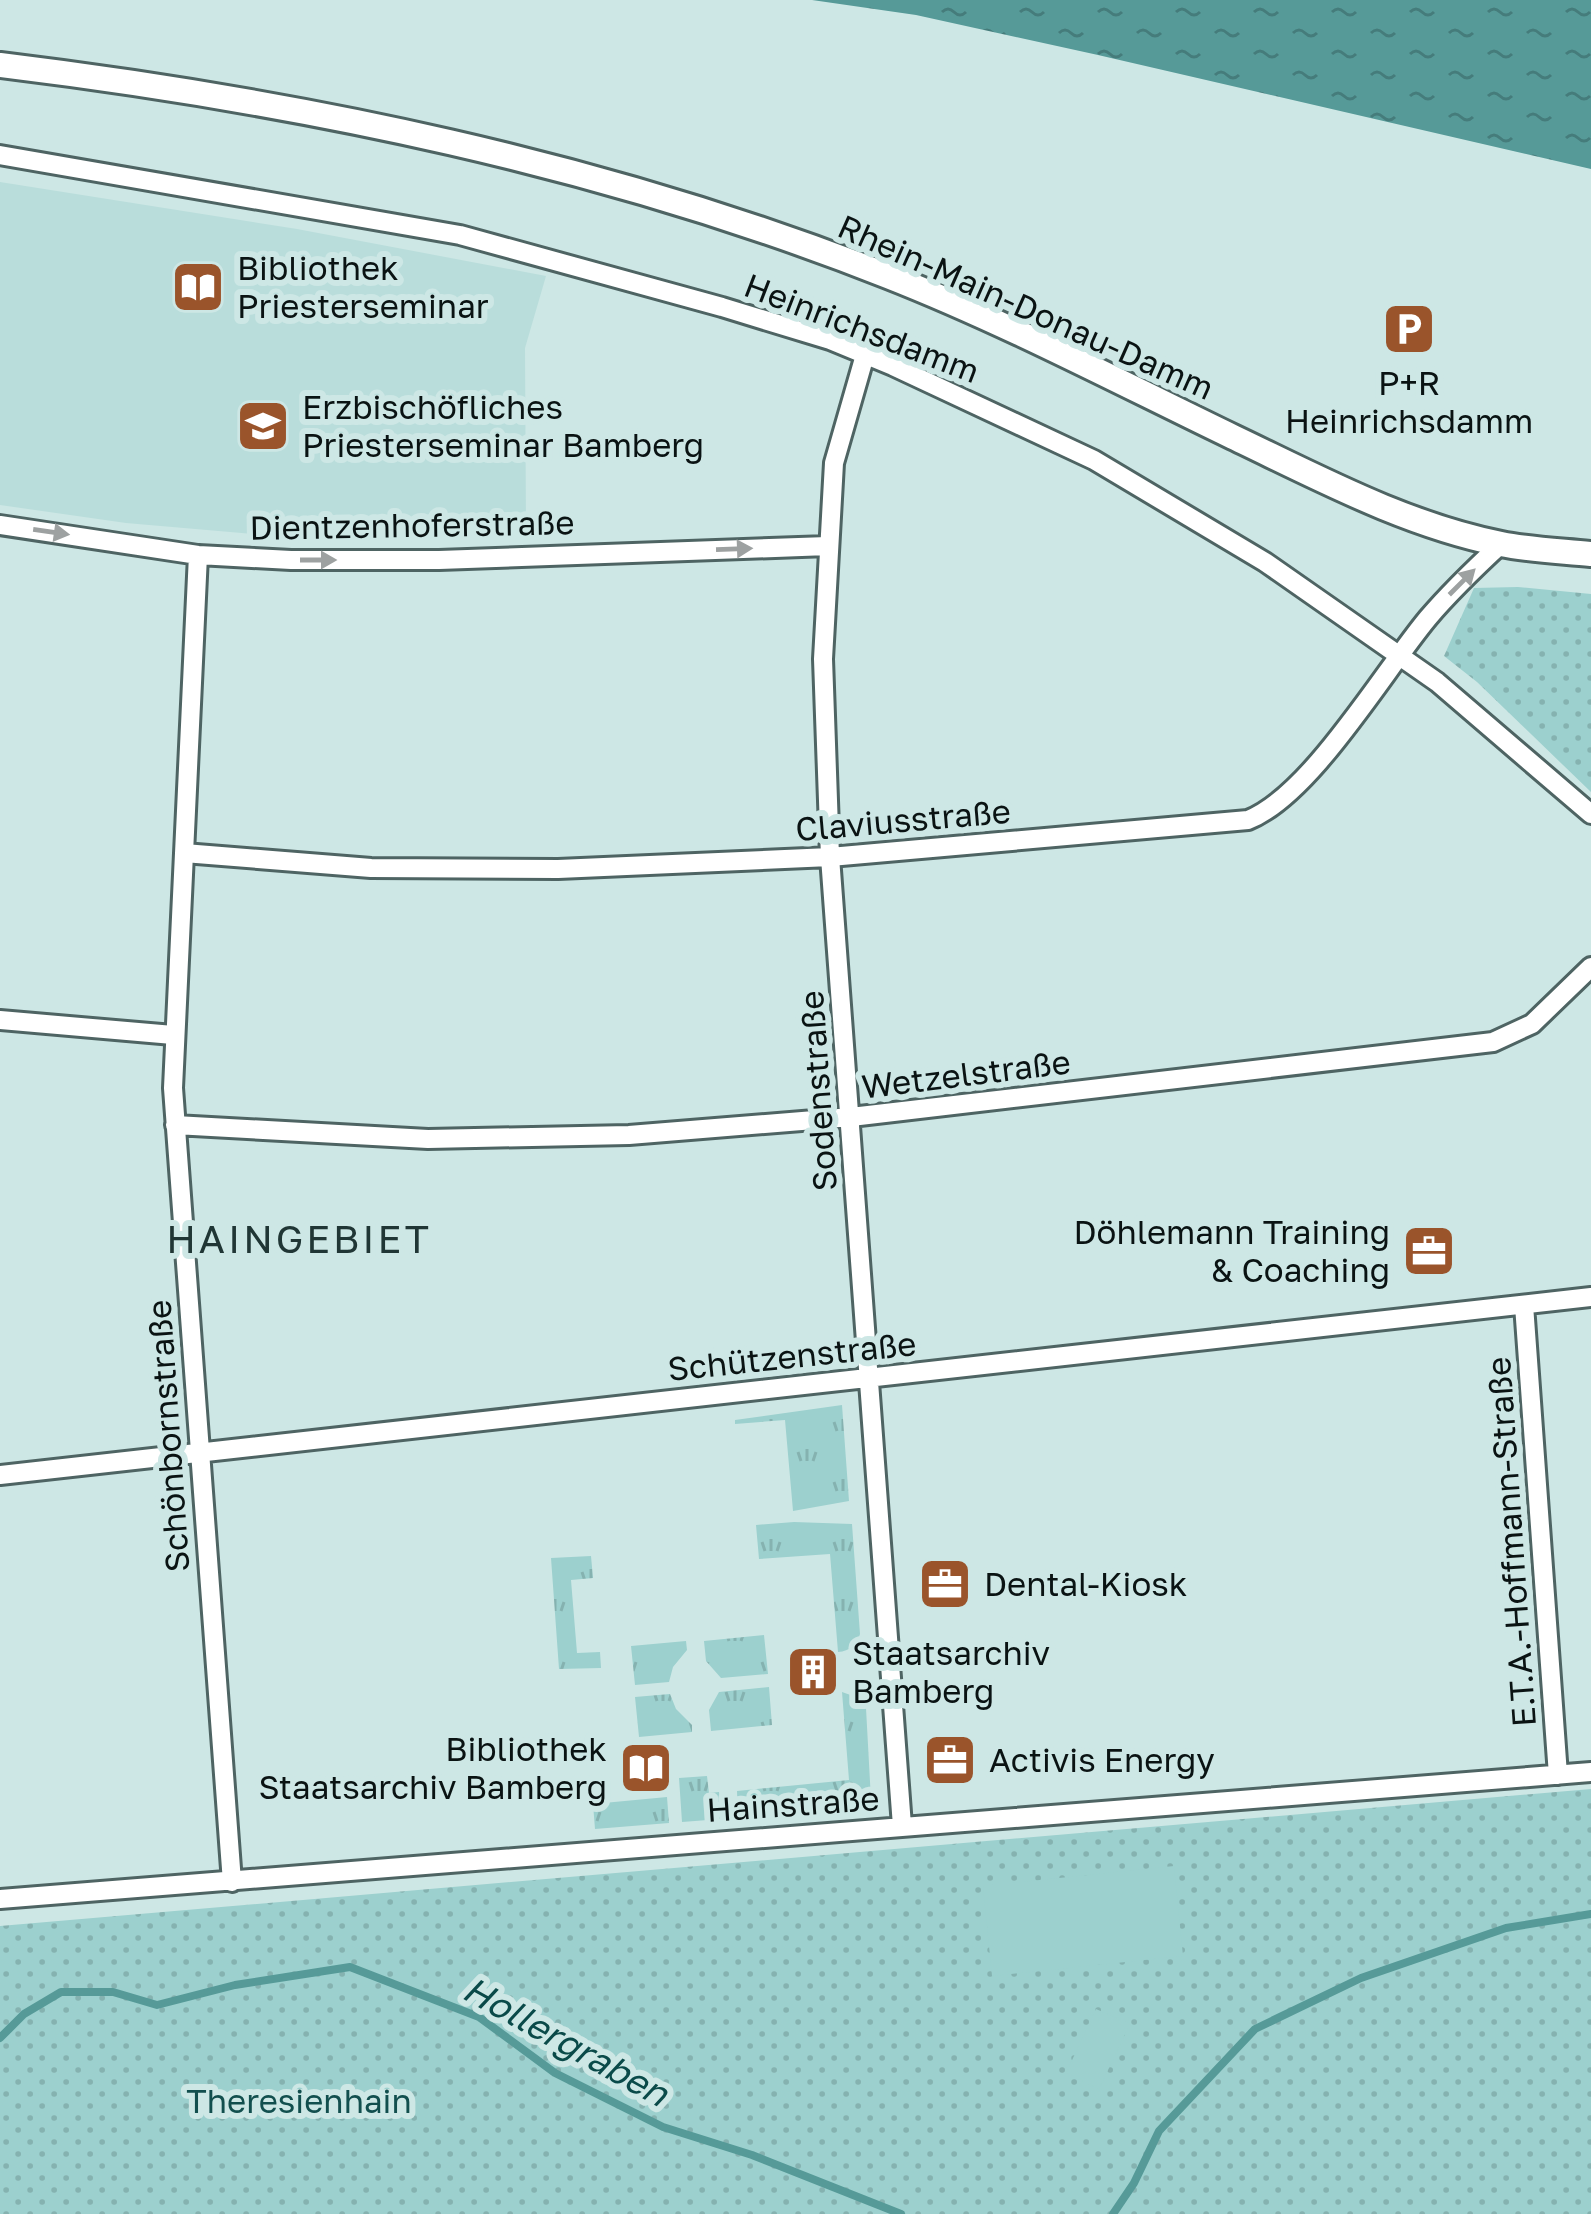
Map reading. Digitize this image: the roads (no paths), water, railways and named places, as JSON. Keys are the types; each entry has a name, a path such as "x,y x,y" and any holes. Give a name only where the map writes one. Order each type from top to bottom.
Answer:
{"street":[{"name":"Rhein-Main-Donau-Damm","path":"0,64 230,96 356,121 687,205 898,280 1319,480 1406,516 1502,544 1591,554"},
{"name":"Heinrichsdamm","path":"0,155 460,236 722,307 865,355 1094,460 1265,562 1402,655 1591,814"},
{"name":"Sodenstraße","path":"865,355 834,463 823,659 830,857 902,1826"},
{"name":"Dientzenhoferstraße","path":"0,525 199,555 290,560 439,560 828,546"},
{"name":"Claviusstraße","path":"184,853 371,868 697,865 1248,820 1263,814 1294,788 1460,581 1502,544"},
{"name":"Schönbornstraße","path":"199,555 173,1035 232,1882"},
{"name":"Wetzelstraße","path":"176,1125 428,1139 519,1139 851,1117 1473,1046 1511,1036 1532,1024 1591,967"},
{"path":"0,1020 173,1035"},
{"name":"Schützenstraße","path":"0,1475 1591,1297"},
{"name":"E.T.A.-Hoffmann-Straße","path":"1524,1305 1558,1775"},
{"name":"Hainstraße","path":"0,1899 1591,1772"}],"water":[{"path":"812,0 1591,0 1591,169 916,15"}],"waterway":[{"name":"Hollergraben","path":"1113,2214 1159,2131 1255,2029 1361,1978 1506,1928 1591,1914"},
{"name":"Hollergraben","path":"0,2038 24,2014 61,1992 113,1992 157,2005 235,1985 350,1967 479,2017 555,2073 663,2127 752,2155 901,2214"}],"place":[{"name":"Bibliothek Priesterseminar","path":"198,287"},
{"name":"P+R Heinrichsdamm","path":"1409,329"},
{"name":"Erzbischöfliches Priesterseminar Bamberg","path":"263,426"},
{"name":"Döhlemann Training & Coaching","path":"1429,1251"},
{"name":"Dental-Kiosk","path":"945,1584"},
{"name":"Staatsarchiv Bamberg","path":"813,1672"},
{"name":"Activis Energy","path":"950,1760"},
{"name":"Bibliothek Staatsarchiv Bamberg","path":"646,1768"}],"district":[{"name":"HAINGEBIET","path":"299,1239"}],"park label":[{"name":"Theresienhain","path":"299,2101"}]}
